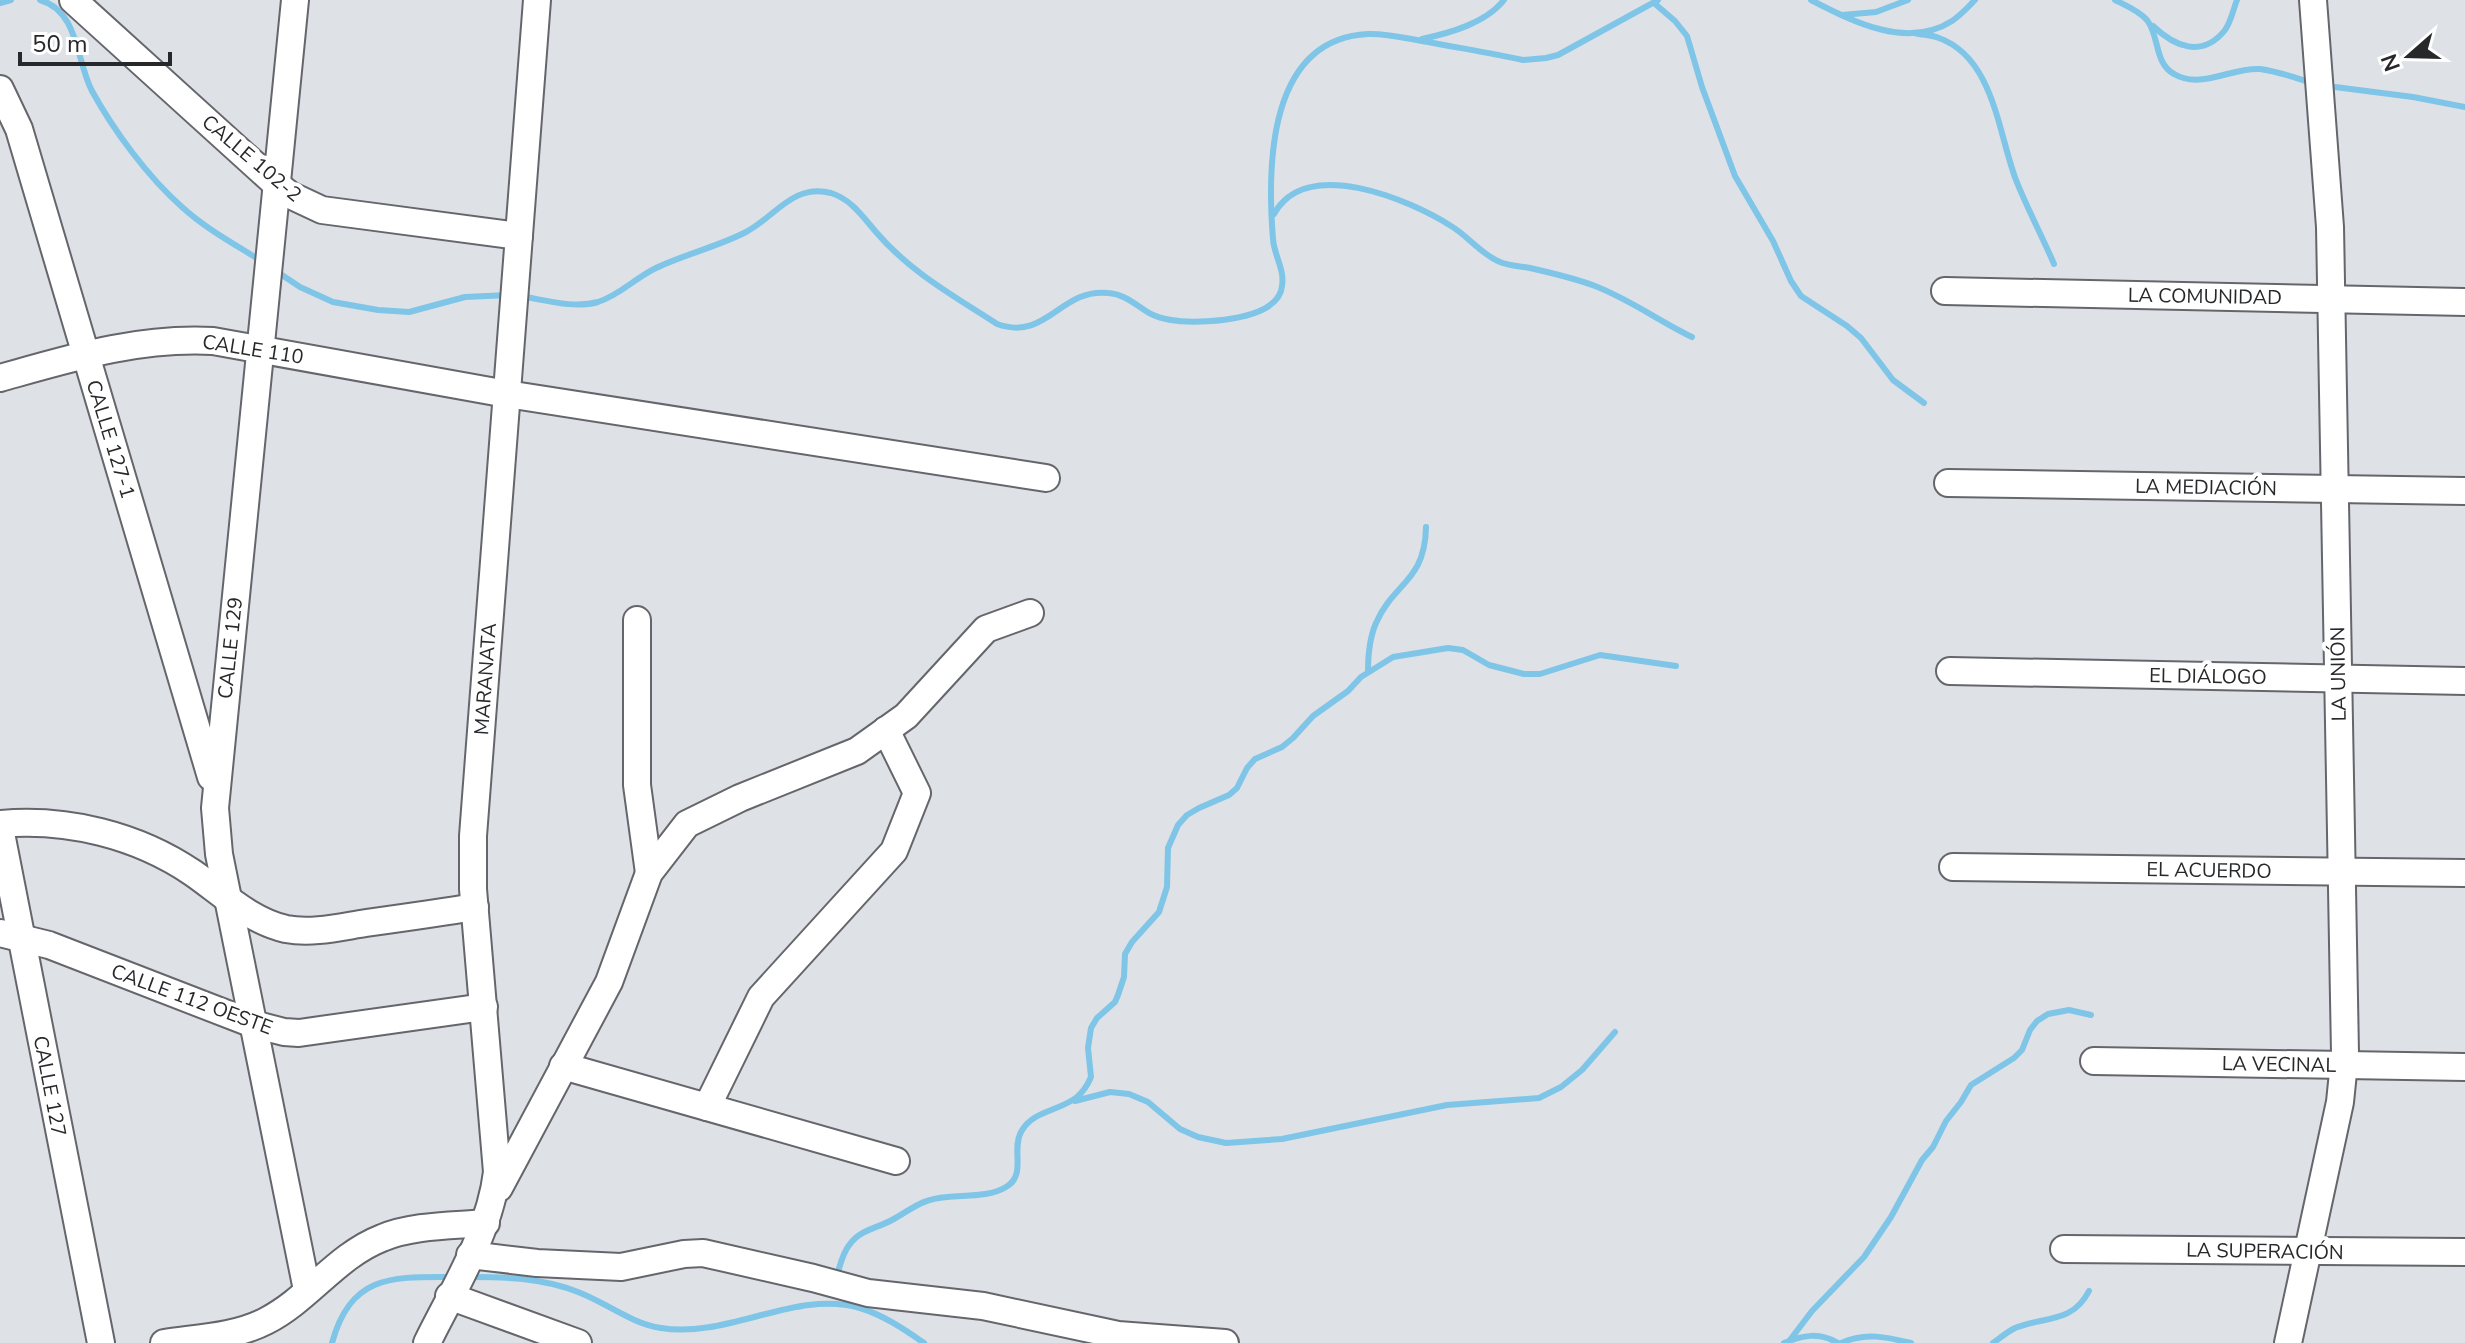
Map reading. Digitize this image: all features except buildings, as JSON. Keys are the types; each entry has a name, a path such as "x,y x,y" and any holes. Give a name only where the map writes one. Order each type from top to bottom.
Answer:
{"street":[{"name":"CALLE 102-2","path":"73,0 290,195 322,210 519,236"},
{"name":"CALLE 129","path":"295,0 216,792 217,839 307,1290"},
{"name":"MARANATA","path":"427,1343 490,1211 497,1172 475,907 474,819 537,0"},
{"name":"LA UNIÓN","path":"2288,1343 2340,1102 2344,1065 2332,299 2313,0"},
{"name":"CALLE 127-1","path":"0,89 19,129 216,792"},
{"name":"LA COMUNIDAD","path":"1945,291 2465,302"},
{"name":"CALLE 110","path":"0,378 86,353 138,343 188,340 260,348 507,394 1046,478"},
{"name":"LA MEDIACIÓN","path":"1948,483 2465,491"},
{"path":"164,1343 254,1327 281,1312 354,1252 385,1236 490,1211 609,982 649,873 687,824 740,798 857,751 906,716 986,629 1030,613"},
{"path":"637,620 637,785 649,873"},
{"name":"EL DIÁLOGO","path":"1950,671 2465,681"},
{"path":"707,1107 761,997 894,851 917,793 886,730"},
{"path":"0,826 35,822 117,837 156,851 258,919 287,929 304,931 475,907"},
{"name":"CALLE 127","path":"0,826 11,935 101,1343"},
{"name":"EL ACUERDO","path":"1953,867 2465,873"},
{"name":"CALLE 112 OESTE","path":"11,935 253,1024 284,1032 299,1033 484,1007"},
{"name":"LA VECINAL","path":"2094,1061 2465,1067"},
{"path":"563,1066 896,1161"},
{"name":"LA SUPERACIÓN","path":"2064,1249 2465,1252"},
{"path":"470,1255 537,1263 621,1267 703,1253 868,1293 983,1306 1118,1335 1225,1343"},
{"path":"449,1296 578,1343"}],"waterway":[{"path":"0,3 11,0"},
{"path":"40,0 53,6 69,26 92,91 144,168 191,215 263,262"},
{"path":"1422,39 1478,21 1504,0"},
{"path":"520,296 569,304 598,302 656,268 746,232 795,197 818,191 845,200 903,259 997,324 1014,328 1029,326 1077,298 1108,293 1125,298 1151,314 1176,321 1239,317 1267,307 1276,300 1281,290 1283,280 1274,245 1271,209 1274,143 1292,82 1310,58 1335,41 1368,34 1398,36 1523,60 1546,58 1558,55 1658,0"},
{"path":"1811,0 1862,24 1898,33 1935,29 1952,21 1975,0"},
{"path":"1842,15 1876,12 1908,0"},
{"path":"2115,0 2147,20 2160,57 2174,74 2195,80 2260,69 2309,82"},
{"path":"2153,26 2179,44 2198,47 2216,39 2225,30 2237,0"},
{"path":"1654,3 1687,36 1735,176 1801,296 1861,338 1893,380 1924,403"},
{"path":"1915,33 1936,37 1957,48 1972,62 1983,79 2016,180 2054,264"},
{"path":"2335,87 2465,107"},
{"path":"1274,214 1289,197 1309,187 1333,185 1385,195 1451,226 1500,262 1595,286 1692,337"},
{"path":"276,271 300,287 333,302 378,310 409,312 465,297 509,295"},
{"path":"1368,672 1369,647 1376,623 1391,598 1414,571 1424,545 1426,527"},
{"path":"836,1278 847,1248 864,1232 930,1200 993,1192 1012,1182 1017,1169 1018,1139 1026,1125 1077,1097 1090,1080 1088,1048 1091,1028 1115,1002 1124,977 1125,954 1132,942 1159,912 1167,887 1168,848 1178,825 1187,815 1229,795 1255,759 1282,747 1313,716 1348,691 1361,677 1393,657 1448,648 1463,650 1489,665 1524,674 1540,674 1600,655 1676,666"},
{"path":"1790,1340 1812,1311 1864,1257 1971,1085 2014,1058 2022,1050 2030,1030 2048,1014 2069,1010 2091,1015"},
{"path":"1075,1101 1110,1092 1129,1094 1148,1102 1180,1129 1198,1137 1226,1143 1282,1139 1447,1105 1539,1098 1561,1087 1582,1070 1615,1032"},
{"path":"332,1343 340,1320 363,1291 394,1279 455,1277"},
{"path":"470,1277 511,1278 565,1287 639,1322 686,1330 787,1309 836,1304 877,1314 924,1343"},
{"path":"1993,1343 2015,1328 2066,1314 2082,1302 2089,1291"},
{"path":"1784,1343 1811,1336 1838,1343"},
{"path":"1841,1343 1867,1337 1885,1337 1911,1343"}]}
